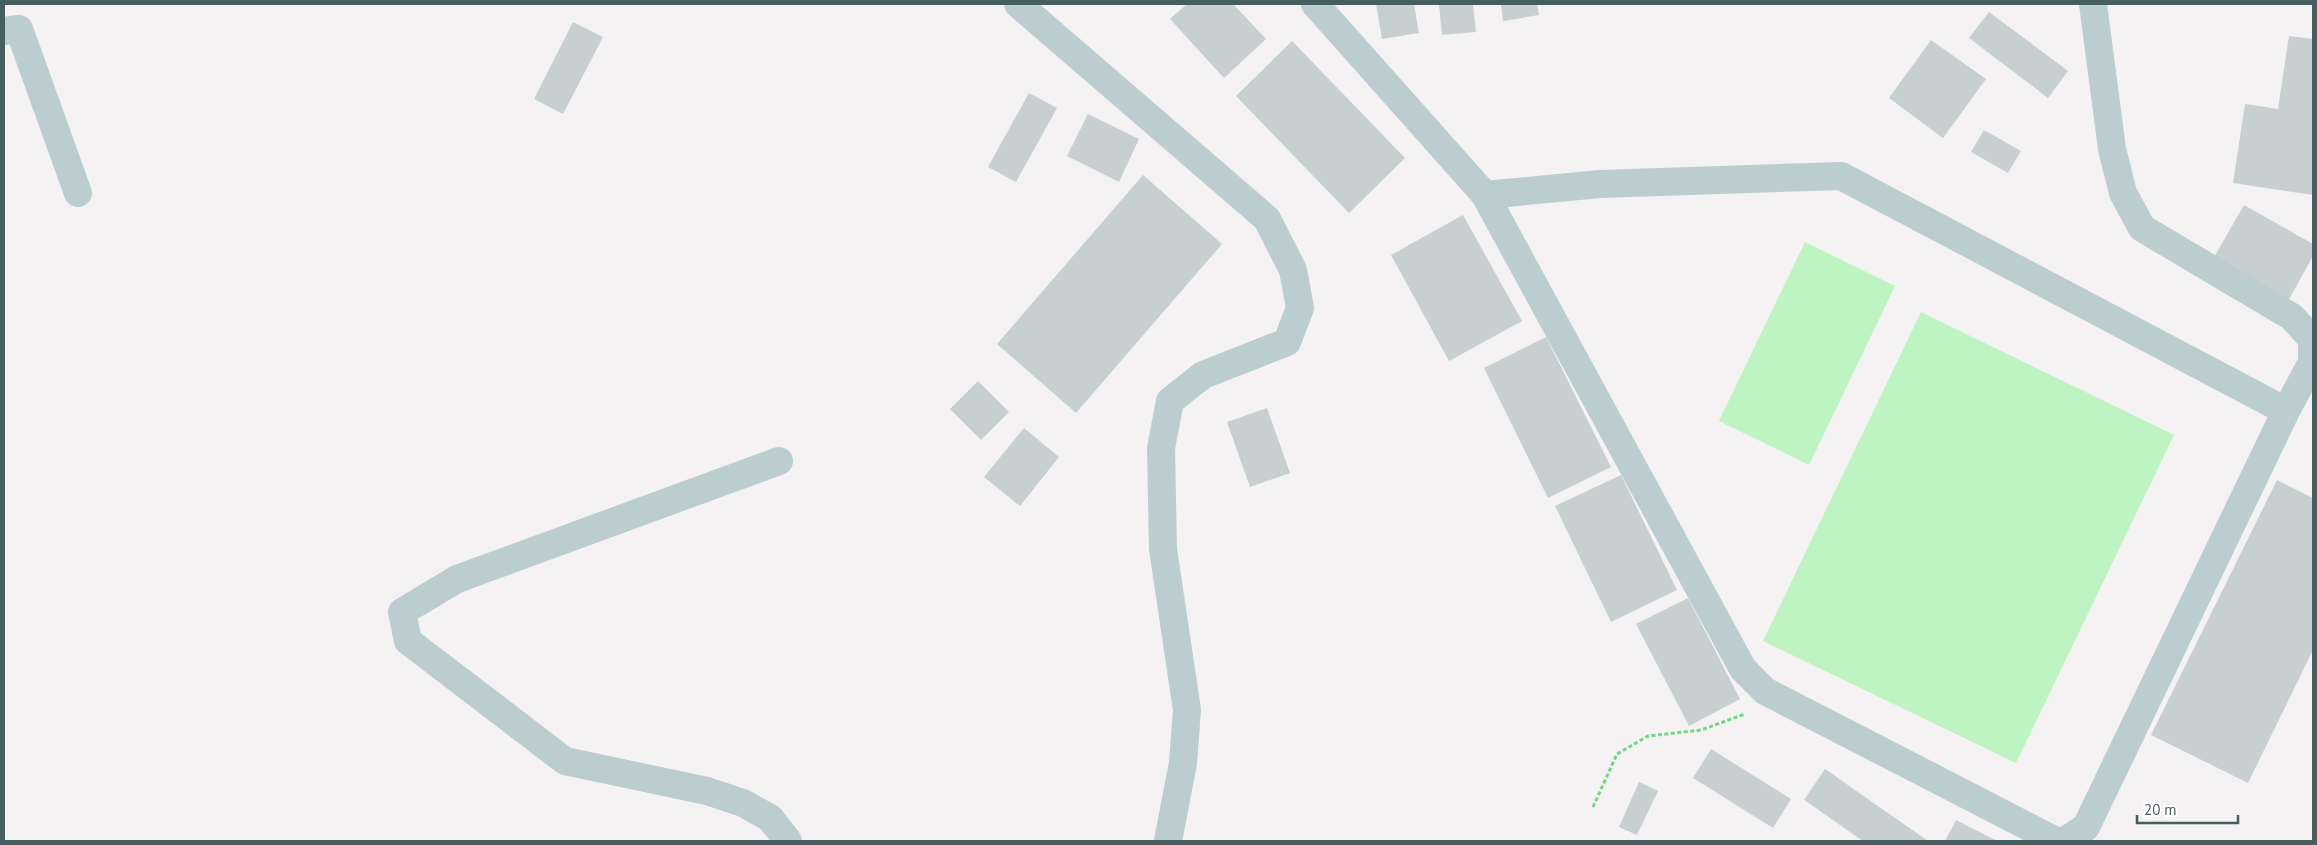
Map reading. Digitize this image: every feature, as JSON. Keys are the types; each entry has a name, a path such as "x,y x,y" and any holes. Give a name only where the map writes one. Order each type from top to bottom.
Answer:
{"street":[{"path":"1018,4 1267,218 1293,270 1300,308 1287,342 1203,375 1170,401 1161,448 1163,549 1187,710 1183,762 1168,841"},
{"path":"1315,4 1485,195 1744,669 1765,692 2056,841"},
{"path":"2065,841 2086,827 2286,411 2312,362 2312,339 2292,317 2142,228 2123,193 2112,149 2094,4"},
{"path":"4,31 19,29 78,192"},
{"path":"1485,195 1600,184 1841,176 2286,411"},
{"path":"780,461 457,579 402,612 408,641 565,761 707,790 743,803 770,818 788,841"}],"path":[{"path":"1593,807 1617,754 1648,736 1701,730 1729,722 1780,698"}],"green space":[{"path":"1805,242 1895,286 1809,465 1719,421"},
{"path":"1921,312 2174,435 2016,763 1763,641"}],"building":[{"path":"1187,4 1233,4 1266,39 1224,78 1170,19"},
{"path":"1376,4 1414,4 1419,33 1382,39"},
{"path":"1439,4 1473,4 1476,32 1442,35"},
{"path":"1501,4 1537,4 1539,15 1503,21"},
{"path":"1989,12 2068,71 2048,98 1969,38"},
{"path":"573,22 603,37 563,114 534,99"},
{"path":"2289,36 2313,39 2313,195 2233,183 2245,104 2278,109"},
{"path":"1931,40 1986,79 1943,138 1889,98"},
{"path":"1292,41 1405,158 1349,213 1236,96"},
{"path":"1029,93 1057,108 1016,182 988,167"},
{"path":"1088,114 1139,139 1119,182 1067,156"},
{"path":"1984,130 2021,151 2008,173 1971,152"},
{"path":"1143,175 1222,244 1076,413 997,344"},
{"path":"2244,205 2313,244 2313,256 2288,301 2213,259"},
{"path":"1463,215 1522,321 1449,361 1391,255"},
{"path":"1546,337 1611,467 1548,498 1484,368"},
{"path":"978,381 1009,412 981,440 950,409"},
{"path":"1267,408 1290,473 1250,487 1227,422"},
{"path":"1024,428 1059,457 1020,506 984,477"},
{"path":"1621,475 1677,590 1611,622 1555,506"},
{"path":"2277,480 2313,498 2313,650 2248,783 2151,735"},
{"path":"1688,598 1740,699 1689,726 1636,624"},
{"path":"1711,749 1791,799 1773,828 1693,778"},
{"path":"1825,769 1928,841 1863,841 1804,800"},
{"path":"1639,782 1658,791 1637,835 1619,827"},
{"path":"1956,820 1997,841 1945,841"}]}
